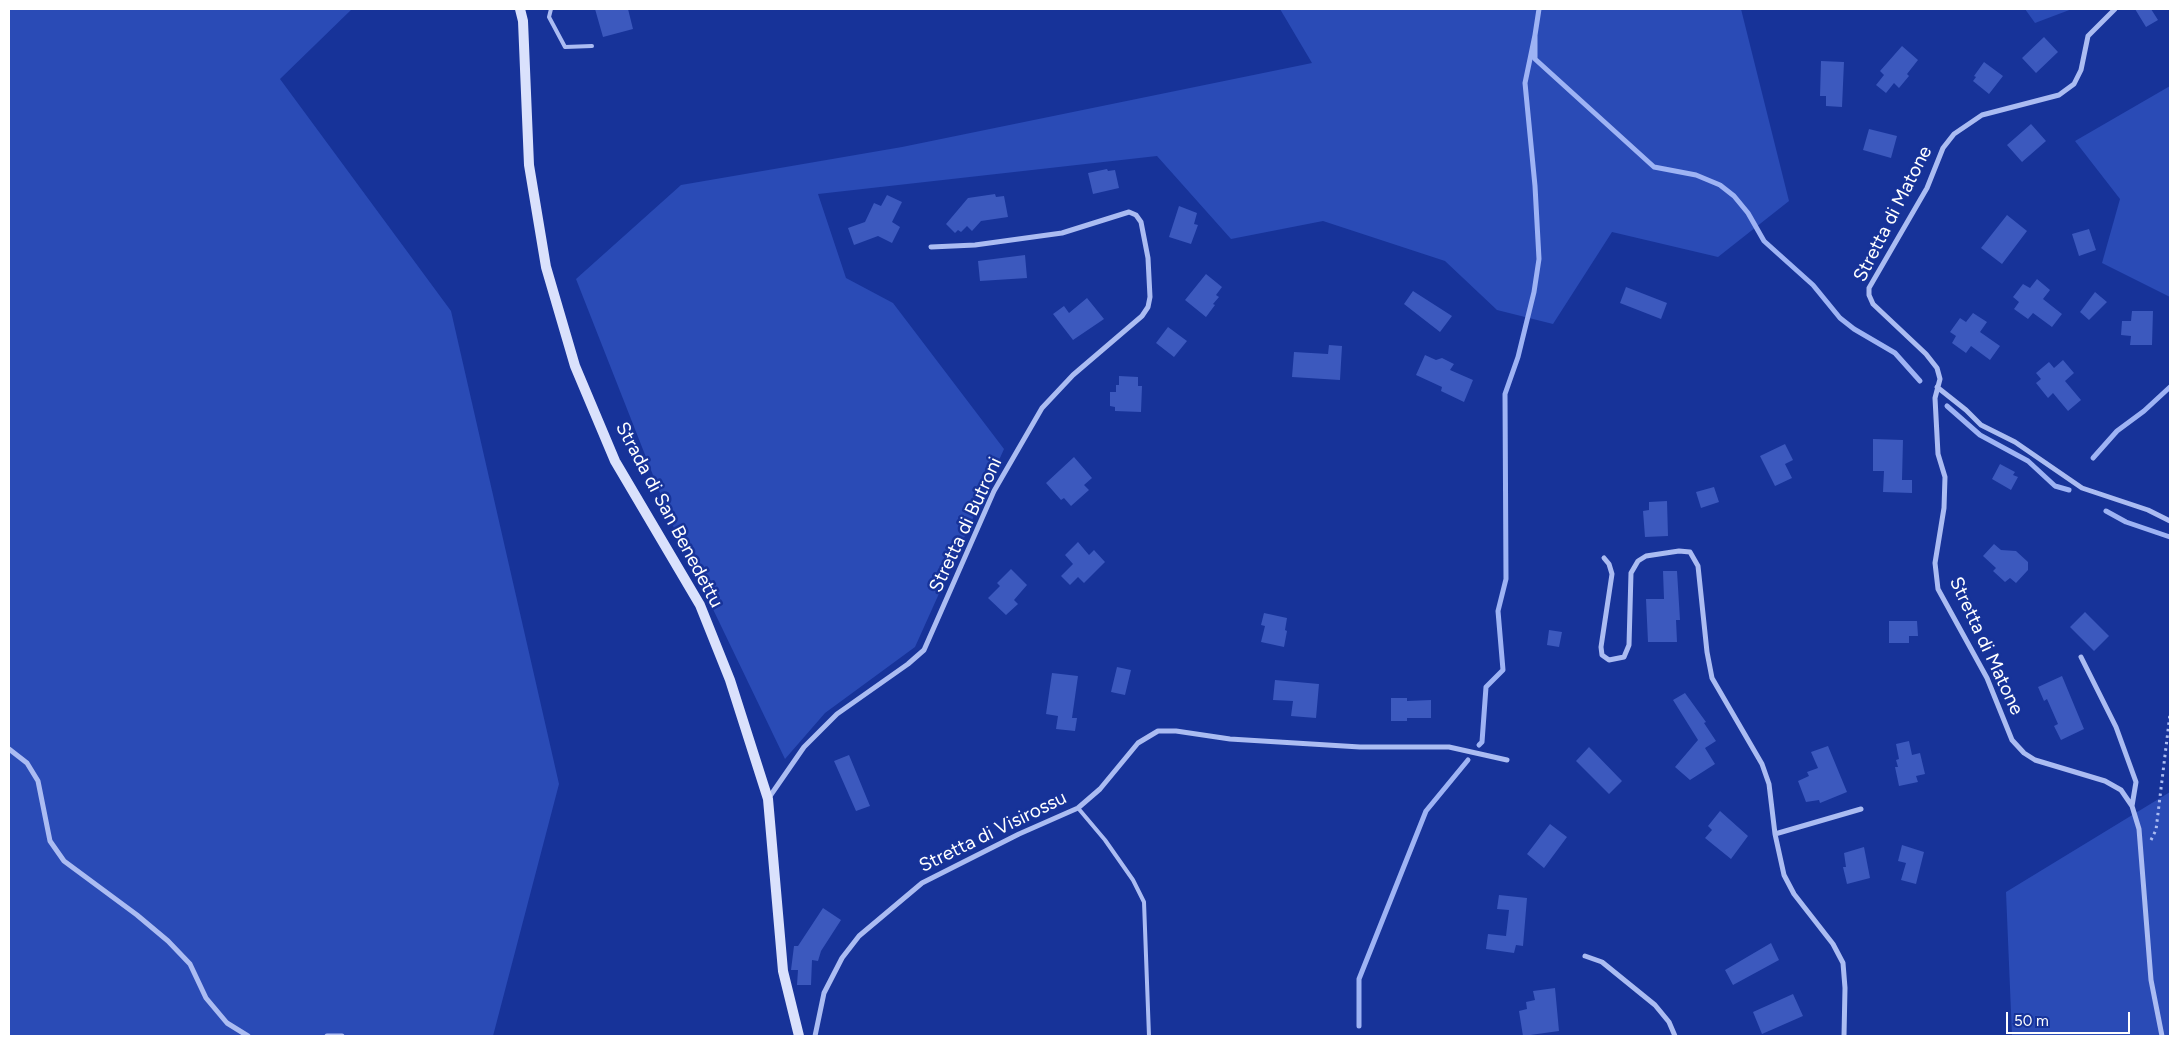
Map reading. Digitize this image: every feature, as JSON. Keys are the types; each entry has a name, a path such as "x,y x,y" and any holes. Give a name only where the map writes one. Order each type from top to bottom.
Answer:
{"street":[{"name":"Strada di San Benedettu","path":"520,9 523,22 529,165 546,267 575,366 615,462 700,606 730,680 768,799 783,971 799,1036"},
{"name":"Stretta di Matone","path":"2115,9 2088,36 2081,70 2074,84 2059,96 1982,115 1954,134 1943,148 1928,188 1869,288 1869,295 1873,304 1926,354 1937,368 1940,379 1936,398 1938,454 1945,478 1944,508 1935,563 1938,589 1987,678 2012,740 2024,753 2035,760 2105,781 2121,790 2132,806 2139,829 2140,860 2152,980 2162,1036"},
{"name":"Stretta di Butroni","path":"768,799 804,747 836,714 908,664 924,650 994,491 1042,408 1073,375 1142,316 1148,307 1150,297 1148,258 1141,222 1136,215 1129,212 1062,234 975,245 931,247"},
{"path":"1937,387 1966,410 1981,425 2015,442 2082,488 2148,510 2170,521"},
{"path":"1604,558 1610,564 1612,574 1601,647 1602,655 1609,660 1624,657 1629,645 1631,573 1638,561 1646,556 1679,551 1690,552 1698,566 1707,652 1712,678 1762,764 1769,784 1775,834 1784,875 1794,894 1833,944 1843,963 1845,988 1844,1036"},
{"path":"2081,656 2116,727 2136,782 2132,806"},
{"name":"Stretta di Visirossu","path":"815,1036 824,993 842,958 859,936 922,883 1019,834 1078,808 1100,789 1138,743 1158,731 1176,731 1230,739 1360,747 1449,747 1507,760"},
{"path":"9,749 27,763 38,781 50,841 64,861 138,915 168,940 190,964 206,998 227,1024 248,1036"},
{"path":"1775,834 1861,809"},
{"path":"1585,956 1602,962 1656,1004 1669,1022 1674,1036"},
{"path":"327,1036 342,1036"}],"lane":[{"path":"551,9 549,17 565,47 592,46"},
{"path":"1078,808 1105,840 1133,880 1144,902 1149,1036"}],"path":[{"path":"2140,860 2156,830 2170,714"}],"shaded area":[{"path":"9,9 352,9 280,79 451,311 559,784 493,1036 9,1036"},
{"path":"1280,9 1741,9 1789,201 1718,257 1612,232 1553,324 1497,310 1445,261 1323,221 1231,239 1157,156 818,194 846,278 893,303 1004,449 915,647 825,713 785,759 673,526 576,279 681,185 902,147 1312,63"},
{"path":"2025,9 2072,9 2035,23"},
{"path":"2170,86 2170,297 2102,263 2120,199 2075,141"},
{"path":"2170,792 2170,1036 2012,1036 2006,892"}],"building":[{"path":"595,9 628,9 633,29 603,37"},
{"path":"2135,9 2151,9 2158,20 2146,27"},
{"path":"2044,37 2058,52 2036,73 2022,58"},
{"path":"1902,46 1918,60 1907,74 1909,76 1899,88 1894,83 1886,93 1876,85 1884,75 1880,71"},
{"path":"1821,61 1844,62 1842,107 1826,106 1826,96 1820,96"},
{"path":"1984,62 2003,76 1989,94 1973,81 1976,77 1974,76"},
{"path":"2031,124 2046,141 2022,162 2007,145"},
{"path":"1869,129 1897,136 1891,158 1863,150"},
{"path":"1107,169 1108,171 1115,170 1119,188 1093,194 1088,173"},
{"path":"995,194 996,197 1004,196 1008,217 981,221 972,231 967,226 961,232 958,230 955,233 946,224 968,198"},
{"path":"887,195 902,202 892,222 900,227 892,243 878,236 854,245 848,228 865,222 874,203 881,206"},
{"path":"1179,206 1197,213 1194,224 1198,225 1191,244 1169,237"},
{"path":"2007,215 2027,231 2002,264 1981,248"},
{"path":"2089,229 2096,250 2079,256 2072,234"},
{"path":"1025,255 1027,278 980,281 978,261"},
{"path":"1206,274 1222,287 1216,295 1219,297 1213,304 1215,305 1206,317 1185,300"},
{"path":"2037,279 2050,290 2043,299 2062,314 2052,327 2033,313 2028,319 2014,309 2019,302 2013,297 2023,284 2030,288"},
{"path":"1626,287 1667,303 1661,319 1620,303"},
{"path":"1413,291 1452,316 1440,332 1404,304"},
{"path":"2095,292 2107,302 2089,320 2080,312"},
{"path":"1087,298 1104,319 1073,340 1053,314 1064,306 1069,313"},
{"path":"2132,311 2153,311 2152,345 2130,345 2131,336 2121,335 2122,321 2131,321"},
{"path":"1973,313 1987,322 1980,332 2000,346 1990,360 1971,346 1966,353 1952,343 1956,336 1950,332 1960,318 1966,322"},
{"path":"1168,327 1187,341 1174,357 1156,343"},
{"path":"1329,345 1342,346 1340,380 1292,377 1294,352 1328,354"},
{"path":"1425,355 1436,360 1442,358 1454,364 1450,370 1473,380 1464,402 1441,391 1442,387 1416,375"},
{"path":"2063,360 2074,373 2065,381 2081,400 2068,411 2053,393 2048,398 2036,383 2041,379 2036,373 2049,362 2054,368"},
{"path":"1119,376 1138,377 1138,386 1142,386 1141,412 1115,411 1115,407 1110,406 1110,392 1116,392 1116,385 1119,385"},
{"path":"1873,439 1903,440 1902,480 1912,480 1912,493 1883,492 1884,471 1873,471"},
{"path":"1785,444 1793,460 1785,464 1792,478 1775,486 1760,456"},
{"path":"1074,457 1092,478 1084,485 1089,490 1071,506 1064,498 1061,500 1046,483"},
{"path":"2000,464 2015,472 2013,475 2018,477 2011,490 1992,479"},
{"path":"1714,487 1719,502 1701,508 1696,492"},
{"path":"1667,501 1668,536 1645,537 1643,511 1649,510 1649,502"},
{"path":"1078,542 1089,555 1094,550 1105,562 1084,583 1078,577 1070,585 1061,576 1073,564 1065,555"},
{"path":"1994,544 2001,550 2016,551 2028,562 2028,570 2016,583 2010,578 2005,582 1993,571 1996,568 1983,556"},
{"path":"1011,569 1027,585 1014,600 1018,604 1006,615 988,598 1000,586 997,583"},
{"path":"1663,571 1677,571 1680,620 1676,620 1677,642 1648,642 1646,599 1664,599"},
{"path":"2085,612 2109,636 2094,651 2070,627"},
{"path":"1264,613 1287,618 1284,647 1261,642 1265,626 1261,625"},
{"path":"1889,621 1917,621 1918,636 1909,636 1909,643 1889,643"},
{"path":"1549,630 1562,632 1559,647 1547,645"},
{"path":"1117,667 1131,670 1125,695 1111,692"},
{"path":"1052,673 1078,676 1072,718 1077,718 1075,731 1056,729 1058,716 1046,714"},
{"path":"2062,676 2084,729 2061,740 2054,726 2058,724 2047,699 2044,701 2038,687"},
{"path":"1275,680 1319,684 1316,718 1291,716 1293,701 1273,700"},
{"path":"1685,693 1706,722 1704,723 1716,741 1705,748 1715,764 1690,780 1675,767 1698,740 1673,700"},
{"path":"1391,698 1407,698 1407,701 1431,700 1431,718 1407,718 1407,721 1391,721"},
{"path":"1909,741 1912,755 1920,753 1925,774 1916,776 1918,782 1899,786 1895,767 1898,767 1896,760 1899,759 1896,744"},
{"path":"1828,746 1847,792 1820,803 1819,800 1806,802 1798,781 1809,776 1807,772 1818,768 1811,752"},
{"path":"1589,747 1622,781 1609,794 1576,761"},
{"path":"849,755 870,806 856,811 834,761"},
{"path":"1720,811 1748,836 1731,859 1705,838 1712,830 1708,826"},
{"path":"1550,824 1567,837 1544,868 1527,854"},
{"path":"1902,845 1924,852 1916,884 1901,880 1906,863 1898,861"},
{"path":"1864,847 1870,878 1847,884 1843,867 1846,867 1844,853"},
{"path":"1499,895 1527,898 1523,946 1516,945 1514,953 1486,949 1488,934 1506,936 1509,910 1497,909"},
{"path":"823,908 841,920 821,951 818,961 812,960 811,985 797,985 798,970 791,970 794,946 798,946"},
{"path":"1771,943 1779,960 1733,985 1725,970"},
{"path":"1555,988 1559,1031 1523,1036 1519,1011 1527,1009 1526,1002 1535,1000 1533,991"},
{"path":"1793,994 1803,1016 1762,1034 1753,1012"}],"waterway":[{"path":"1539,9 1535,35 1535,59 1654,167 1696,175 1720,185 1734,196 1748,213 1764,241 1813,285 1840,318 1854,329 1895,353 1920,381"},
{"path":"1479,745 1482,742 1486,687 1503,670 1498,611 1506,579 1505,394 1518,357 1534,292 1539,259 1535,186 1525,83 1535,35"},
{"path":"2093,458 2117,431 2144,411 2170,387"},
{"path":"1947,406 1980,435 2028,461 2055,486 2069,490"},
{"path":"2106,511 2126,522 2170,537"},
{"path":"1359,1026 1359,979 1426,811 1468,760"}]}
